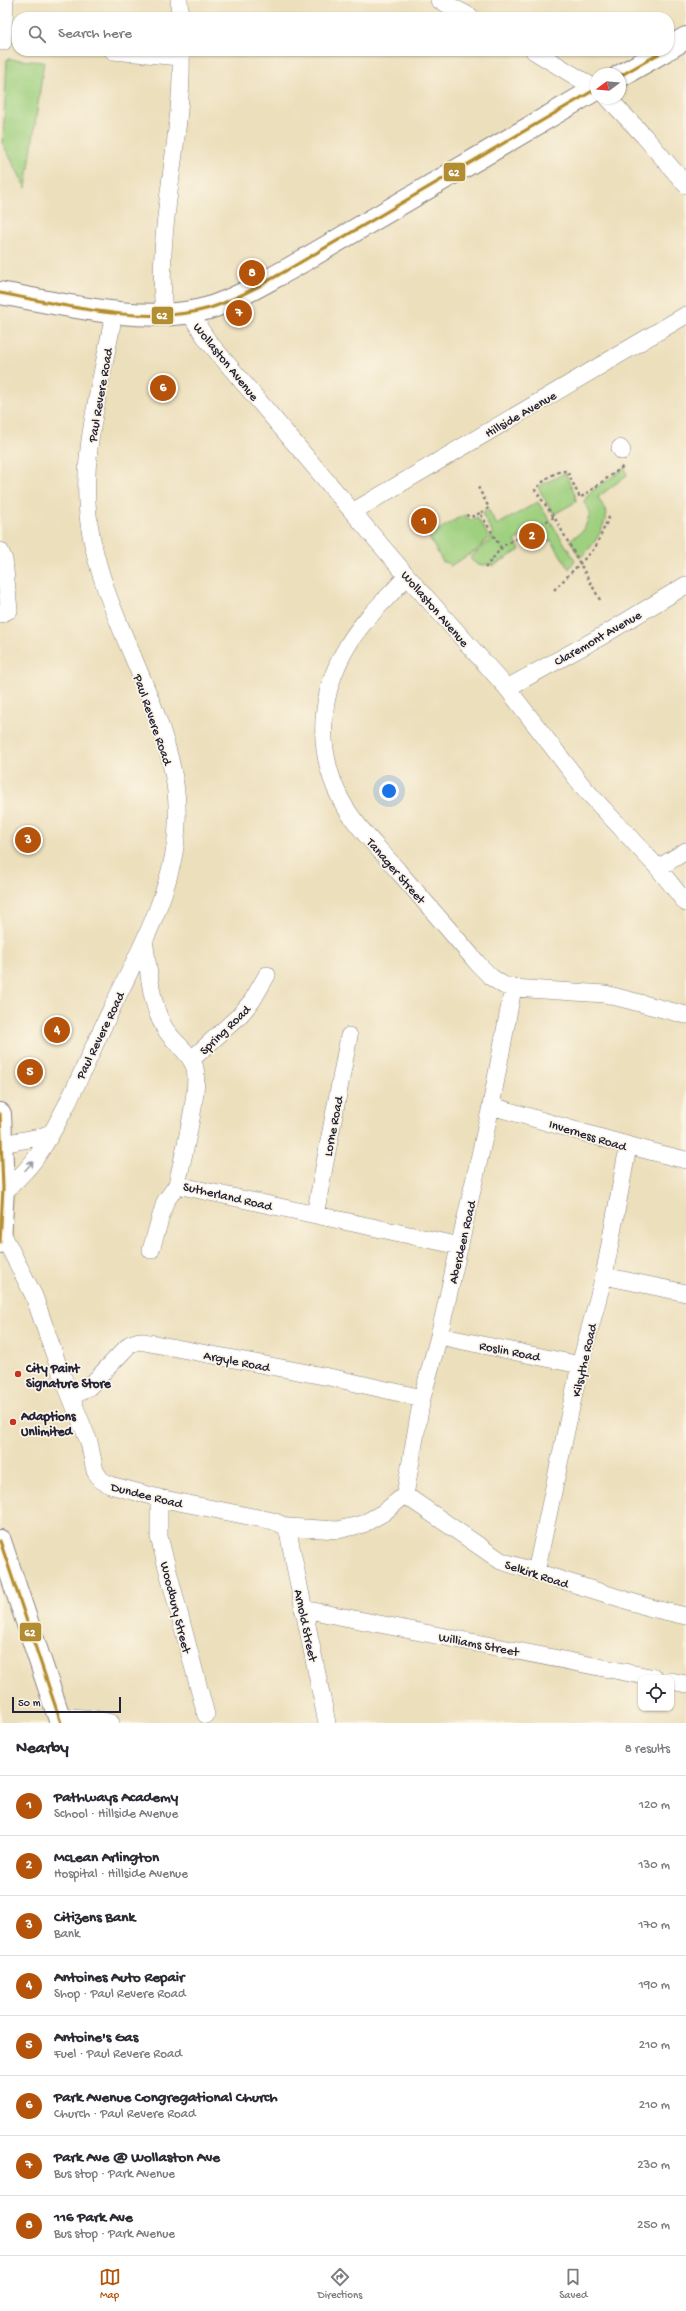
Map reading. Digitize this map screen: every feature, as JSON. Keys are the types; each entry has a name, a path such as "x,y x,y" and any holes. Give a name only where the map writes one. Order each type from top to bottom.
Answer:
{"main road":[{"path":"674,45 686,38"},
{"path":"626,73 655,56"},
{"path":"0,293 114,312 164,314 189,312 221,303 289,269 590,93"},
{"path":"0,1114 2,1144 0,1242"},
{"path":"0,1541 60,1720"}],"street":[{"path":"5,0 7,43"},
{"path":"179,0 180,12"},
{"path":"439,0 462,12"},
{"path":"164,314 162,266 179,96 181,56"},
{"path":"542,56 590,85"},
{"path":"614,104 644,136 686,185"},
{"name":"Paul Revere Road","path":"2,1194 32,1162 51,1133 144,941 167,885 173,860 177,805 174,779 167,750 102,582 89,521 88,486 90,444 114,312"},
{"name":"Wollaston Avenue","path":"189,312 208,341 354,511 407,576 507,688 584,788 658,868 686,903"},
{"name":"Hillside Avenue","path":"354,511 686,315"},
{"path":"0,551 4,560 9,610 0,614"},
{"name":"Tanager Street","path":"407,576 354,636 332,678 326,700 322,728 328,765 341,800 361,828 479,965 491,977 503,985 513,988 605,994 686,1015"},
{"name":"Claremont Avenue","path":"507,688 602,636 686,585"},
{"path":"658,868 686,851"},
{"name":"Sutherland Road","path":"144,941 160,1019 168,1034 191,1060 196,1075 191,1116 177,1185 460,1246"},
{"name":"Spring Road","path":"191,1060 239,1016 252,1001 267,975"},
{"name":"Aberdeen Road","path":"405,1495 422,1398 439,1336 460,1246 491,1106 513,988"},
{"name":"Lorne Road","path":"315,1215 349,1036"},
{"name":"Inverness Road","path":"491,1106 579,1130 628,1147 686,1160"},
{"path":"2,1144 40,1137 51,1133"},
{"name":"Kilsythe Road","path":"536,1572 580,1365 604,1276 628,1147"},
{"path":"151,1250 165,1202 177,1185"},
{"name":"Dundee Road","path":"0,1229 34,1296 89,1442 98,1477 106,1484 159,1498 273,1521 287,1527 338,1530 363,1524 383,1513 405,1495"},
{"path":"604,1276 686,1293"},
{"name":"Roslin Road","path":"439,1336 580,1365"},
{"name":"Argyle Road","path":"71,1397 89,1387 130,1344 139,1341 334,1378 422,1398"},
{"name":"Selkirk Road","path":"405,1495 501,1561 651,1608 686,1616"},
{"name":"Woodbury Street","path":"159,1498 159,1537 206,1715"},
{"name":"Arnold Street","path":"287,1527 326,1723"},
{"name":"Williams Street","path":"303,1609 640,1675"},
{"path":"674,1682 686,1684"},
{"path":"60,1720 95,1719 111,1723"}],"path":[{"path":"600,600 554,517 535,490 544,480 561,471 567,471 580,498 623,454"},
{"path":"466,514 471,517 489,508 478,487"},
{"path":"480,513 500,548"},
{"path":"554,590 595,548 605,531 610,515"},
{"path":"485,568 500,548 514,538 554,517"}],"green space":[{"path":"7,59 44,62 26,188 3,144"},
{"path":"625,468 627,475 598,497 607,513 605,520 597,538 580,558 570,540 584,530 590,514 584,502 589,493"},
{"path":"565,473 575,494 576,502 556,513 552,512 538,487"},
{"path":"538,502 575,560 569,569 551,540 537,547 527,547 521,537 515,540 520,550 493,566 490,564 478,564 470,558 489,541 493,534 482,513 488,509 497,525"},
{"path":"464,515 471,520 477,517 489,537 477,550 450,566 449,563 443,562 428,536"}],"transit line":[{"name":"62","path":"626,73 655,56"},
{"name":"62","path":"0,293 78,308 132,315 185,313 210,308 241,295 289,269 590,93"},
{"name":"62","path":"0,1114 3,1188 0,1242"},
{"name":"62","path":"0,1541 61,1723"}],"place":[{"name":"116 Park Ave","path":"252,273"},
{"name":"Park Ave @ Wollaston Ave","path":"239,313"},
{"name":"Park Avenue Congregational Church","path":"163,388"},
{"name":"Pathways Academy","path":"424,521"},
{"name":"McLean Arlington","path":"532,536"},
{"name":"Citizens Bank","path":"28,840"},
{"name":"Antoines Auto Repair","path":"57,1030"},
{"name":"Antoine's Gas","path":"30,1072"},
{"name":"City Paint Signature Store","path":"18,1374"},
{"name":"Adaptions Unlimited","path":"13,1422"}]}
